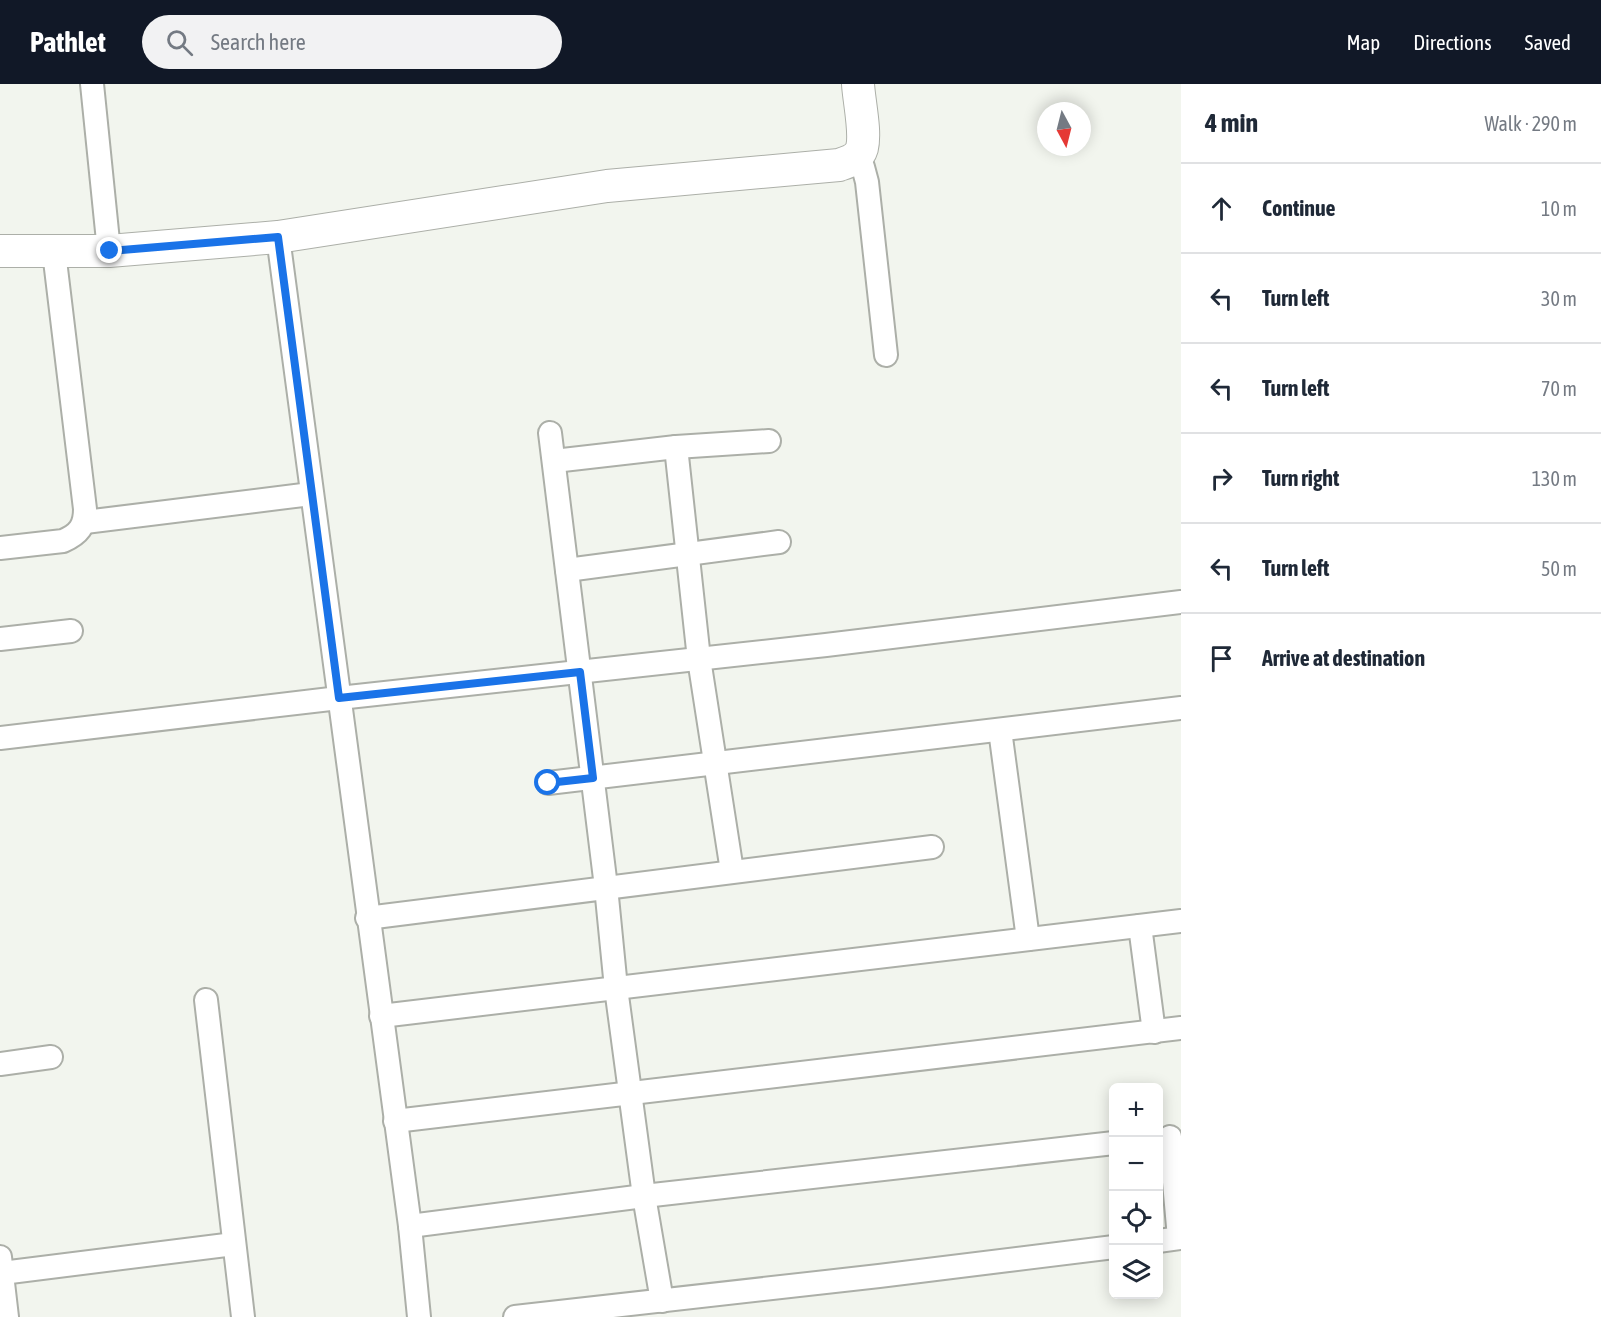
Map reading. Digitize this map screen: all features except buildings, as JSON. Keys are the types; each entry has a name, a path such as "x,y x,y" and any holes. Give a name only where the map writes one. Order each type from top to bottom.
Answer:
{"street":[{"path":"92,84 110,251"},
{"path":"0,251 110,251 278,237 607,186 839,165 855,158 862,150 858,84"},
{"path":"855,158 863,167 867,182 886,355"},
{"path":"278,237 410,1227 418,1317"},
{"path":"54,252 85,522"},
{"path":"550,433 606,887 616,988 644,1196 662,1300"},
{"path":"554,460 676,447 769,441"},
{"path":"676,447 699,659 732,871"},
{"path":"0,548 63,541 73,537 85,522 311,494"},
{"path":"567,570 779,542"},
{"path":"0,738 1181,602"},
{"path":"0,639 71,631"},
{"path":"548,783 1181,708"},
{"path":"1000,730 1028,939"},
{"path":"367,918 932,847"},
{"path":"381,1016 1181,921"},
{"path":"1140,926 1154,1032"},
{"path":"206,1000 243,1317"},
{"path":"396,1121 1181,1028"},
{"path":"0,1064 51,1057"},
{"path":"1170,1137 1173,1239"},
{"path":"410,1227 644,1196 1109,1143"},
{"path":"7,1317 1,1265 234,1244"},
{"path":"515,1317 879,1276 1109,1247"}],"route":[{"path":"110,251 278,237 339,698 580,672 593,778 548,783"}]}
